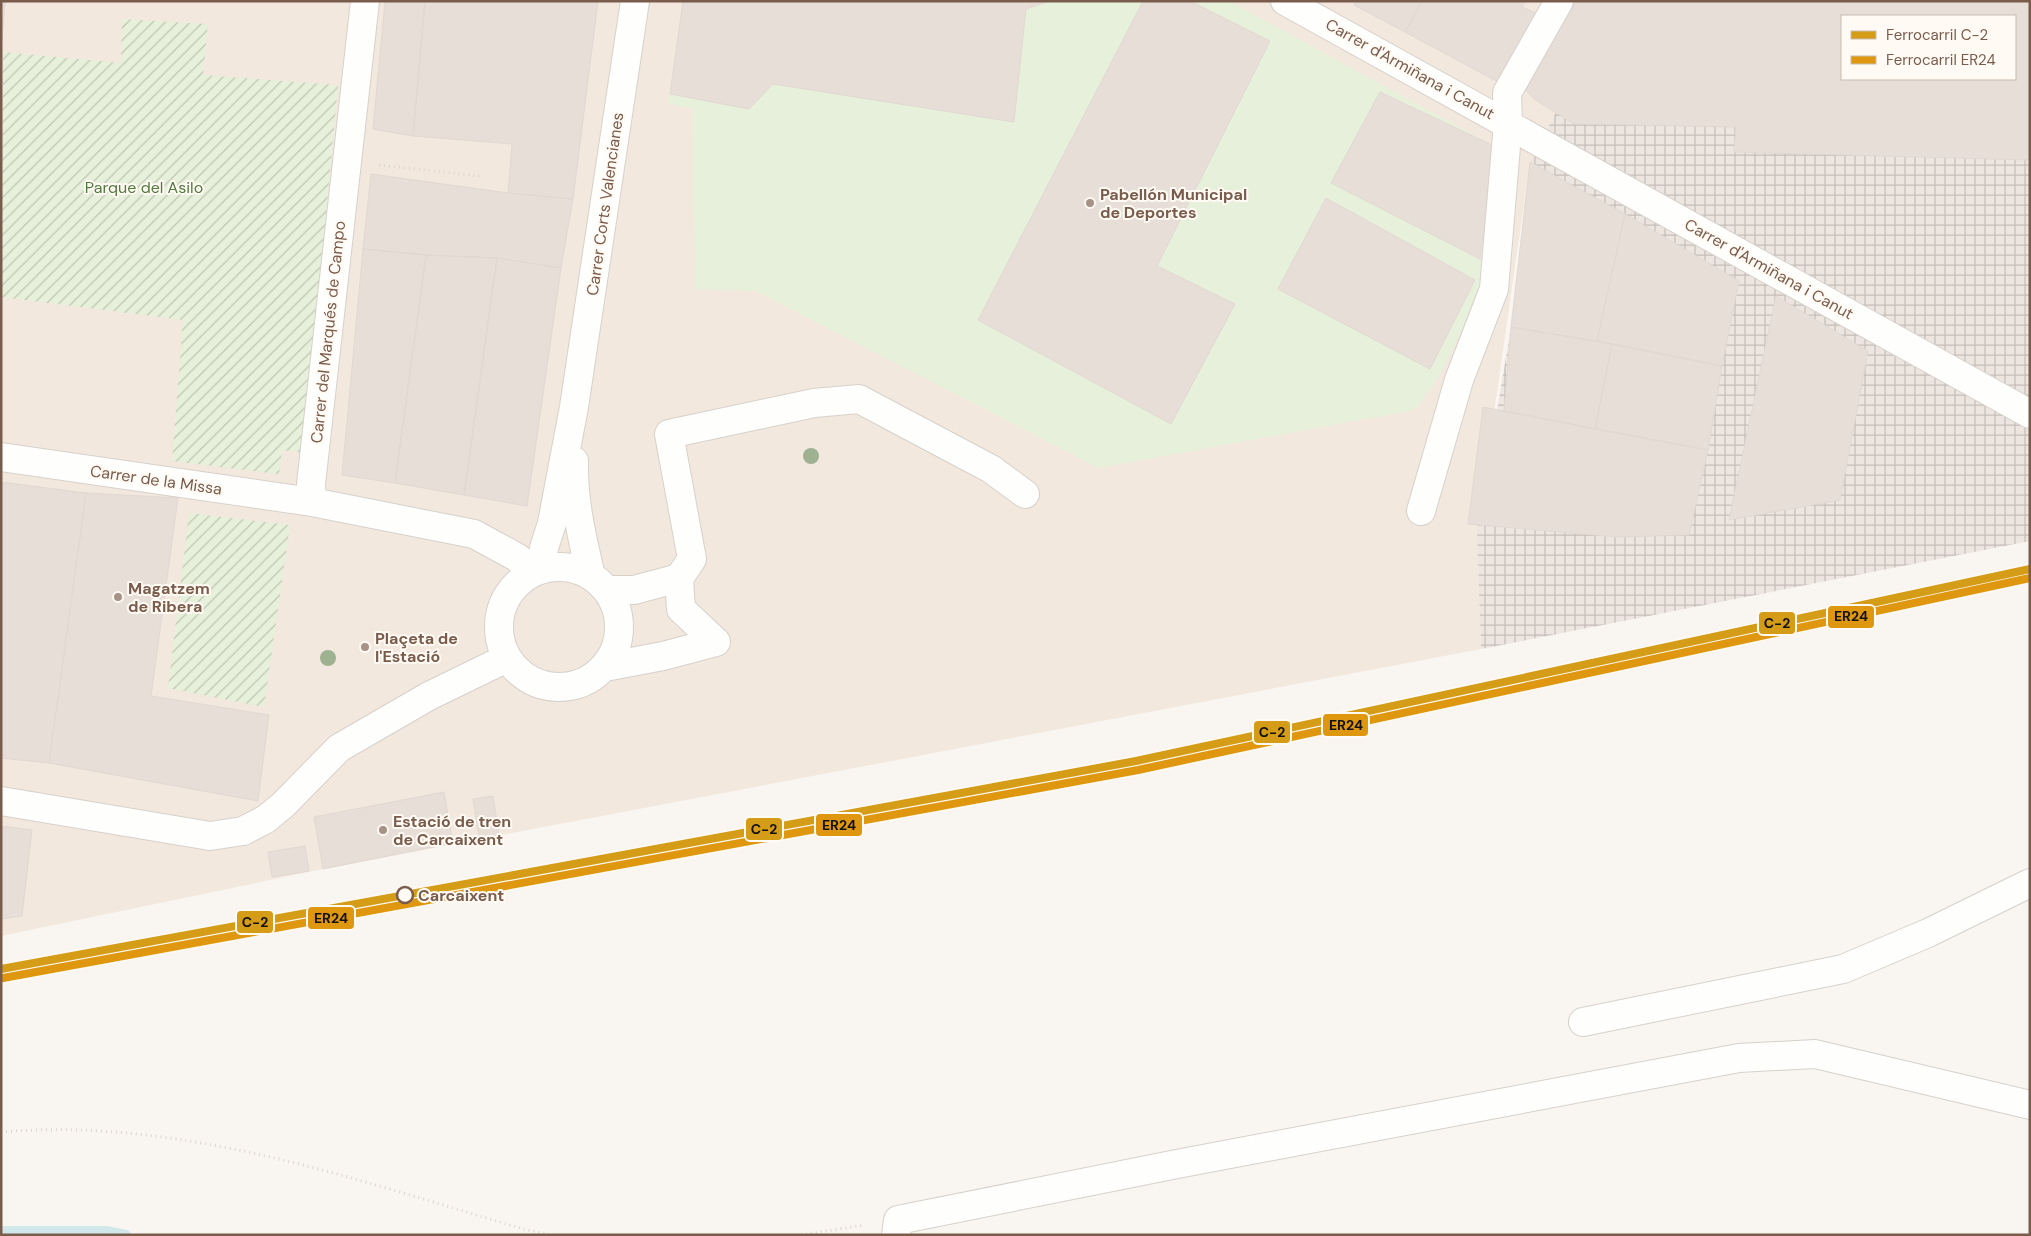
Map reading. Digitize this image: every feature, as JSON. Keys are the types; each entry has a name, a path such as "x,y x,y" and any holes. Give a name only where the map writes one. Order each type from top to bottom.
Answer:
{"street":[{"name":"Carrer del Marqués de Campo","path":"312,502 311,484 365,1"},
{"name":"Carrer Corts Valencianes","path":"535,571 552,523 574,407 635,1"},
{"name":"Carrer d'Armiñana i Canut","path":"1285,1 2030,414"},
{"name":"Carrer d'Armiñana i Canut","path":"1421,511 1458,380 1494,290 1508,123 1508,93 1559,1"},
{"path":"605,667 663,656 716,642 681,609 685,568 669,434 814,403 859,399 991,469 1025,494"},
{"name":"Carrer Corts Valencianes","path":"574,407 573,476 580,525 599,583"},
{"name":"Carrer de la Missa","path":"1,458 312,502 474,534 518,558 535,571"},
{"path":"599,583 616,608 620,629 615,649 605,667 591,679 573,686 553,688 535,683 518,672 507,658 500,639 499,620 504,601 515,585 535,571 558,566 575,569 599,583 634,590 685,568"},
{"path":"1,802 210,836 243,831 266,819 283,805 339,748 429,696 507,658"},
{"path":"1583,1022 1843,969 1928,933 2030,883"},
{"path":"897,1228 1186,1163 1739,1058 1815,1054 2030,1105"}],"path":[{"path":"346,162 480,176"},
{"path":"1,1132 26,1130 108,1130 200,1141 320,1169 523,1229 552,1235"},
{"path":"801,1235 897,1228"}],"shaded area":[{"path":"1,1 1614,1 1530,162 1477,531 1481,649 323,869 1,936"},
{"path":"1614,1 2030,1 2030,541 1481,649 1477,531 1511,327 1530,162"}],"green space":[{"name":"Pabellón Municipal de Deportes","path":"683,1 1229,1 1494,146 1480,259 1484,285 1440,375 1415,410 1098,468 756,291 695,289 693,109 668,104"},
{"name":"Parque del Asilo","path":"122,19 208,24 203,75 338,85 304,453 282,450 279,474 172,461 183,320 1,297 3,52 121,63"},
{"path":"189,513 290,525 264,707 168,688"}],"building":[{"path":"1,1 5,1 1,53"},
{"path":"385,1 425,1 413,136 373,129"},
{"path":"425,1 598,1 573,199 508,193 512,144 413,136"},
{"path":"683,1 1049,1 1026,9 1014,122 773,84 749,109 670,94"},
{"path":"1143,1 1190,1 1270,41 1157,266 1235,304 1171,424 978,320"},
{"path":"1356,1 1422,1 1405,32 1354,5"},
{"path":"1422,1 1525,1 1522,7 1539,14 1500,83 1405,32"},
{"path":"1573,1 2030,1 2030,160 1734,152 1736,127 1574,124 1534,99 1526,90"},
{"path":"1380,92 1494,146 1480,259 1331,183"},
{"path":"1530,162 1625,214 1597,341 1511,327"},
{"path":"371,174 508,193 573,199 561,268 497,258 426,255 363,249"},
{"path":"1326,198 1475,280 1430,369 1278,289"},
{"path":"1625,214 1739,281 1722,366 1597,341"},
{"path":"363,249 426,255 395,483 342,475"},
{"path":"426,255 497,258 464,495 395,483"},
{"path":"497,258 561,268 527,506 464,495"},
{"path":"1776,296 1868,351 1840,500 1729,520"},
{"path":"1511,327 1612,344 1595,429 1504,411"},
{"path":"1612,344 1722,366 1708,450 1595,429"},
{"path":"1483,407 1708,450 1689,535 1617,537 1468,524"},
{"path":"1,482 86,493 49,763 1,758"},
{"name":"Magatzem de Ribera","path":"86,493 178,498 151,696 269,715 258,801 49,763"},
{"name":"Estació de tren de Carcaixent","path":"444,792 453,843 323,869 314,817"},
{"path":"493,796 499,835 479,837 473,799"},
{"path":"1,826 32,830 22,916 1,919"},
{"path":"305,846 309,871 272,877 268,852"}],"waterway":[{"path":"1,1231 106,1231 126,1235"}],"rail line":[{"name":"C-2","path":"1,969 1136,761 2030,569"},
{"name":"ER24","path":"3,978 1138,770 2030,578"}],"place":[{"name":"Pabellón Municipal de Deportes","path":"1090,203"},
{"name":"Magatzem de Ribera","path":"118,597"},
{"name":"Plaçeta de l'Estació","path":"365,647"},
{"name":"Estació de tren de Carcaixent","path":"383,830"},
{"name":"Carcaixent","path":"405,895"}]}
